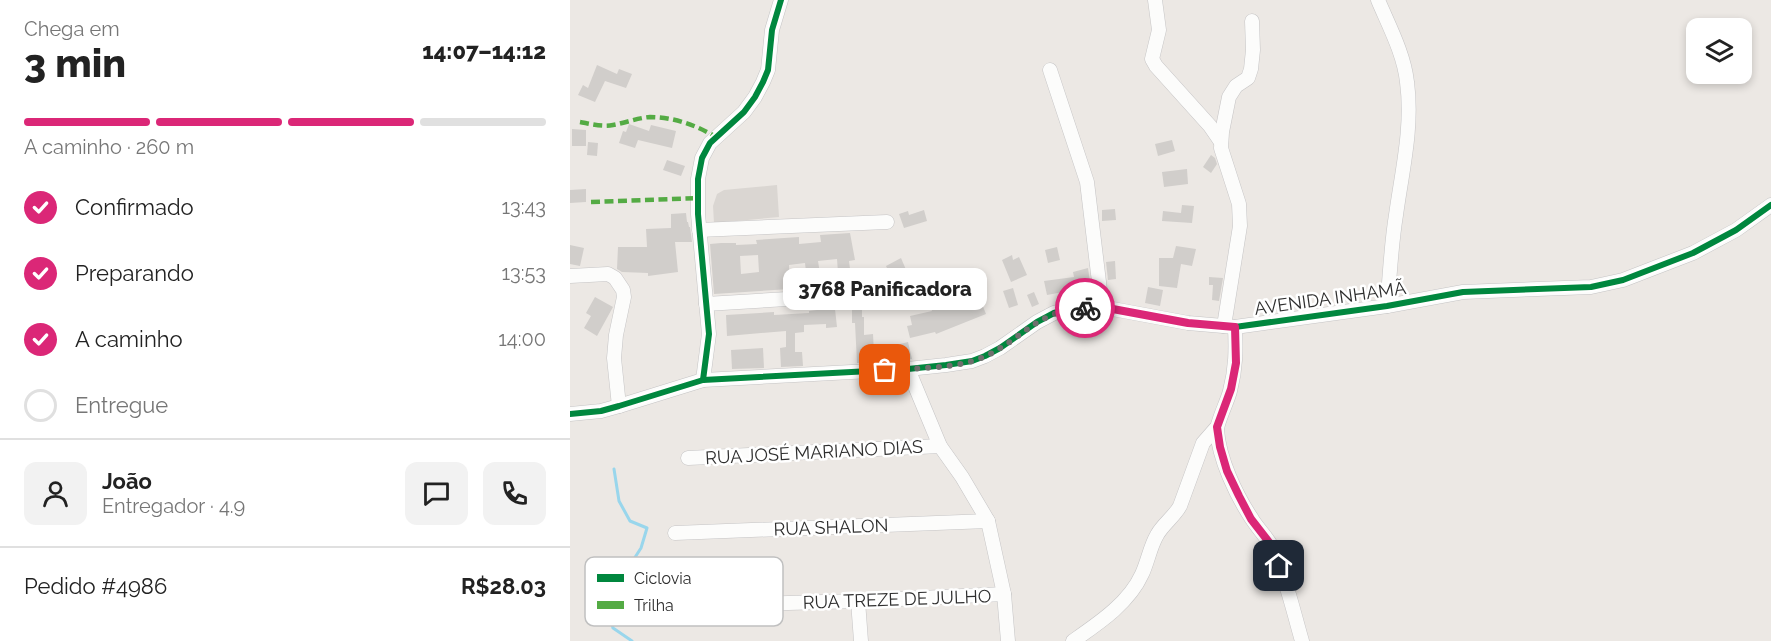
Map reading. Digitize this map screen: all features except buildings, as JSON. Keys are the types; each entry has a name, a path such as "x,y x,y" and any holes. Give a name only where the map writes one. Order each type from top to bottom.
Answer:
{"street":[{"path":"703,380 709,334 699,230 698,179 702,158 710,144 744,112 763,82 768,70 772,30 781,0"},
{"path":"1155,0 1159,30 1152,58 1156,66 1210,126 1221,142"},
{"path":"1378,0 1403,60 1407,83 1408,116 1404,165 1395,216 1387,306"},
{"path":"1073,641 1120,605 1134,588 1158,533 1180,506 1203,443 1217,427 1231,389 1236,363 1229,327 1240,226 1239,204 1223,156 1221,142 1229,97 1236,86 1248,78 1251,69 1252,21"},
{"path":"1050,70 1087,182 1102,307"},
{"name":"AVENIDA INHAMÃ","path":"570,414 601,411 703,380 908,369 972,361 1000,348 1037,322 1068,309 1102,307 1188,323 1229,327 1387,306 1463,292 1591,287 1623,280 1693,253 1736,230 1771,205"},
{"path":"699,230 887,222"},
{"path":"570,276 608,274 615,278 623,290 624,297 614,358 620,406"},
{"path":"706,304 870,294"},
{"path":"908,369 940,446 962,477 988,521 1004,594 1011,640"},
{"path":"1217,427 1220,447 1234,486 1251,519 1272,546 1287,586 1302,641"},
{"name":"RUA JOSÉ MARIANO DIAS","path":"688,458 940,446"},
{"name":"RUA SHALON","path":"675,533 988,521"},
{"name":"RUA TREZE DE JULHO","path":"783,604 1004,594"},
{"path":"858,602 861,641"}],"shaded area":[{"path":"777,185 779,217 714,223 713,206 717,194 724,190"}],"waterway":[{"path":"614,469 619,501 630,521 647,528 641,548 635,557"},
{"path":"612,626 632,641"}],"marked path":[{"path":"580,122 609,126 659,117 684,122 716,137"},
{"path":"591,202 698,198"}],"cycle path":[{"path":"703,380 709,334 698,214 698,179 702,158 710,143 744,112 763,82 768,70 772,30 781,0"},
{"path":"570,414 601,411 703,380 908,369 972,361 1000,348 1037,322 1068,309 1102,307 1188,323 1235,327 1387,306 1463,292 1591,287 1623,280 1693,253 1736,230 1771,205"}],"way so far":[{"path":"885,370 972,361 1000,348 1054,313 1085,308"}],"place":[{"name":"3768 Panificadora","path":"885,370"}],"route":[{"path":"1085,308 1102,307 1188,323 1235,327 1236,363 1231,389 1217,427 1220,447 1227,471 1239,496 1251,519 1272,546 1279,566"}]}
